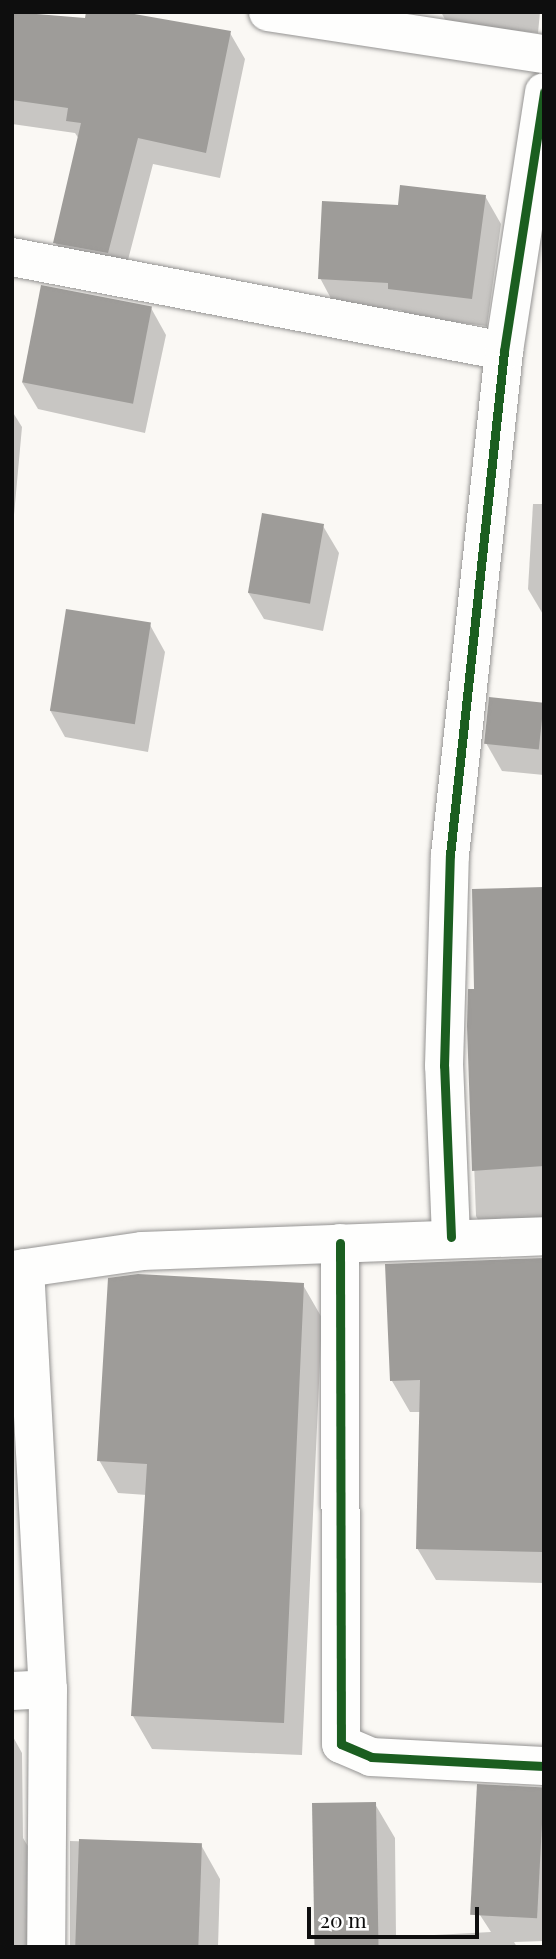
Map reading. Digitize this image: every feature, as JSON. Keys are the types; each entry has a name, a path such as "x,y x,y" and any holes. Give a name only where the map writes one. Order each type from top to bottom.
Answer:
{"street":[{"path":"268,12 544,54"},
{"path":"451,1237 444,1066 450,855 504,351 544,92"},
{"path":"12,257 504,351"},
{"path":"46,1947 30,1690 19,1269 142,1251 451,1237 544,1236"},
{"path":"340,1243 341,1744 371,1757 544,1766"}],"building":[{"path":"12,12 85,18 86,12 123,12 231,31 206,153 138,138 108,253 53,243 81,123 66,121 68,108 12,100"},
{"path":"400,185 486,195 472,299 388,289 388,283 318,279 322,201 398,205"},
{"path":"41,285 152,307 133,404 22,382"},
{"path":"262,513 324,524 310,604 248,593"},
{"path":"66,609 151,622 135,724 50,711"},
{"path":"489,697 544,703 539,749 484,744"},
{"path":"544,887 544,1166 472,1171 467,1026 468,989 474,989 472,889"},
{"path":"544,1258 543,1552 416,1549 420,1380 390,1381 385,1264"},
{"path":"138,1274 304,1283 284,1723 131,1716 147,1464 97,1461 108,1278"},
{"path":"477,1784 544,1788 537,1918 470,1915"},
{"path":"376,1802 379,1947 315,1947 312,1803"},
{"path":"79,1839 202,1843 198,1947 75,1947"}],"cycle path":[{"path":"451,1237 444,1066 450,855 504,351 544,92"},
{"path":"340,1243 341,1744 371,1757 544,1766"}]}
